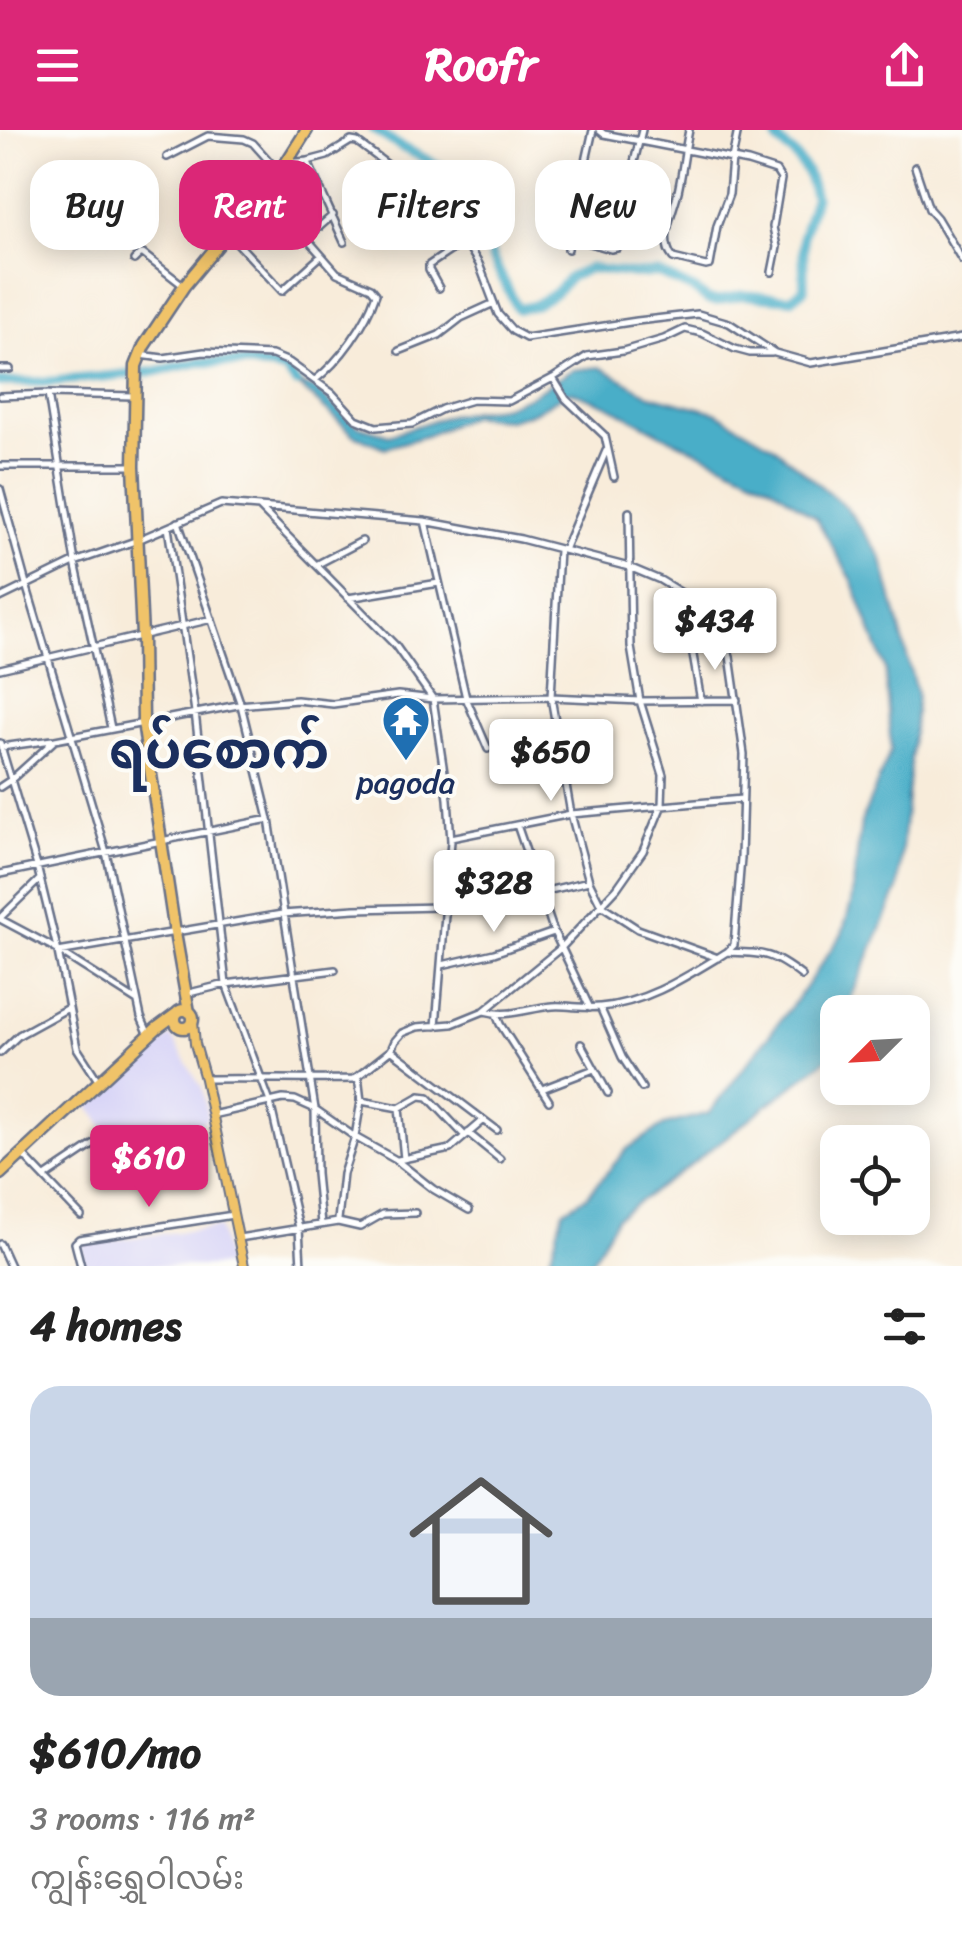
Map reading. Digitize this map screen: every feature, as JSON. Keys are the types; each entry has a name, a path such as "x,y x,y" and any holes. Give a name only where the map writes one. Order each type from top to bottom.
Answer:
{"highway":[{"path":"287,160 307,130"},
{"path":"0,1174 153,1032 184,1019 185,994 143,722 134,382 138,360 184,286 213,250"}],"main road":[{"path":"184,1019 205,1079 244,1266"}],"street":[{"path":"588,160 596,130 762,166 780,174 772,272"},
{"path":"635,160 642,130"},
{"path":"689,130 666,230 668,251 673,258 706,266 710,265 728,194 738,130"},
{"path":"167,156 208,136 244,139 274,160"},
{"path":"312,160 327,156 351,141 381,160"},
{"path":"914,167 928,209 962,260"},
{"path":"322,192 342,238"},
{"path":"315,380 345,350 376,294 337,273 308,238 332,215"},
{"path":"244,250 282,291 321,256"},
{"path":"438,288 429,264 451,250"},
{"path":"470,250 503,322 526,338 698,314 729,323 775,354"},
{"path":"134,260 143,254 184,286"},
{"path":"400,351 494,304"},
{"path":"138,360 204,352 272,355 315,380 356,419 376,427 412,424 472,400 509,400 554,379 588,356 623,352 685,329 734,349 811,363 962,338"},
{"path":"0,369 10,369"},
{"path":"554,379 564,396 601,431 614,477"},
{"path":"48,394 75,562 111,728"},
{"path":"0,396 134,396"},
{"path":"608,448 562,550 550,697 570,814 600,905 638,929 718,958"},
{"path":"0,466 134,466"},
{"path":"0,489 106,852 140,1017 153,1032"},
{"path":"0,598 75,562 221,504 424,521 521,539 629,567 660,580 698,604 720,631 730,656 744,754 734,945 664,990 622,1004 600,1008 552,1006 502,1016 484,1011"},
{"path":"260,508 395,645 433,698 451,838 436,1026"},
{"path":"205,1079 353,1079 391,1050 402,1033 417,1027 452,1024 484,1011 562,948 617,888 643,852 662,806 663,775 640,702 630,647 629,512"},
{"path":"424,521 466,698 488,749"},
{"path":"178,522 242,705 269,819 315,1109 321,1224"},
{"path":"168,527 195,712 226,984 270,1102 298,1228 301,1266"},
{"path":"314,566 362,541"},
{"path":"348,598 439,583"},
{"path":"0,669 212,619"},
{"path":"690,638 701,701"},
{"path":"98,1082 77,1048 38,866 0,745 54,740 195,712 297,700 333,704 398,695 640,702 738,700"},
{"path":"0,786 54,740"},
{"path":"451,838 570,814 742,799"},
{"path":"0,874 269,819"},
{"path":"517,825 554,932 590,1008"},
{"path":"40,879 0,918 137,1000"},
{"path":"58,952 282,914 354,908 482,906 589,880"},
{"path":"441,965 494,953 554,932"},
{"path":"727,952 770,955 802,976"},
{"path":"185,994 226,984 335,970"},
{"path":"0,1053 18,1035 69,1007"},
{"path":"600,1008 622,1057 642,1088"},
{"path":"496,1014 549,1101"},
{"path":"581,1044 608,1093"},
{"path":"391,1050 496,1130"},
{"path":"542,1089 594,1068"},
{"path":"338,1222 342,1174 356,1136 361,1101 358,1076"},
{"path":"361,1101 400,1108 420,1096 428,1097 466,1135 500,1159"},
{"path":"212,1116 282,1099 294,1100 400,1160 433,1189 469,1210"},
{"path":"400,1108 400,1160"},
{"path":"400,1160 450,1149 484,1120"},
{"path":"45,1177 108,1134"},
{"path":"22,1154 81,1216"},
{"path":"238,1238 338,1222 360,1228 383,1214 415,1213"},
{"path":"81,1266 75,1242 79,1239 233,1215"},
{"path":"0,1244 8,1265"}],"shaded area":[{"path":"171,1036 202,1088 208,1118 137,1175 87,1103"},
{"path":"219,1227 228,1266 85,1266 80,1244"}],"water":[{"path":"600,367 650,395 715,412 773,446 846,507 881,556 917,695 898,889 852,995 820,995 820,1065 617,1217 589,1266 548,1266 563,1211 587,1196 627,1149 664,1125 709,1113 842,934 851,903 861,822 891,750 885,668 852,580 816,518 770,485 607,405 570,391 532,413 508,420 472,416 385,448 354,435 296,383 315,389 358,426 389,435 450,415 505,406 530,396 572,370"}],"waterway":[{"path":"374,130 452,172 449,175 483,218 492,258 518,309 533,306 555,293 570,277 590,268 658,273 708,300 742,295 791,299 804,289 803,236 815,197 807,172 778,141 776,130"},
{"path":"0,382 46,382 152,372 200,362 247,363 285,370 296,383"}],"place":[{"name":"pagoda","path":"406,762"}],"district":[{"name":"ရပ်စောက်","path":"219,750"}]}
